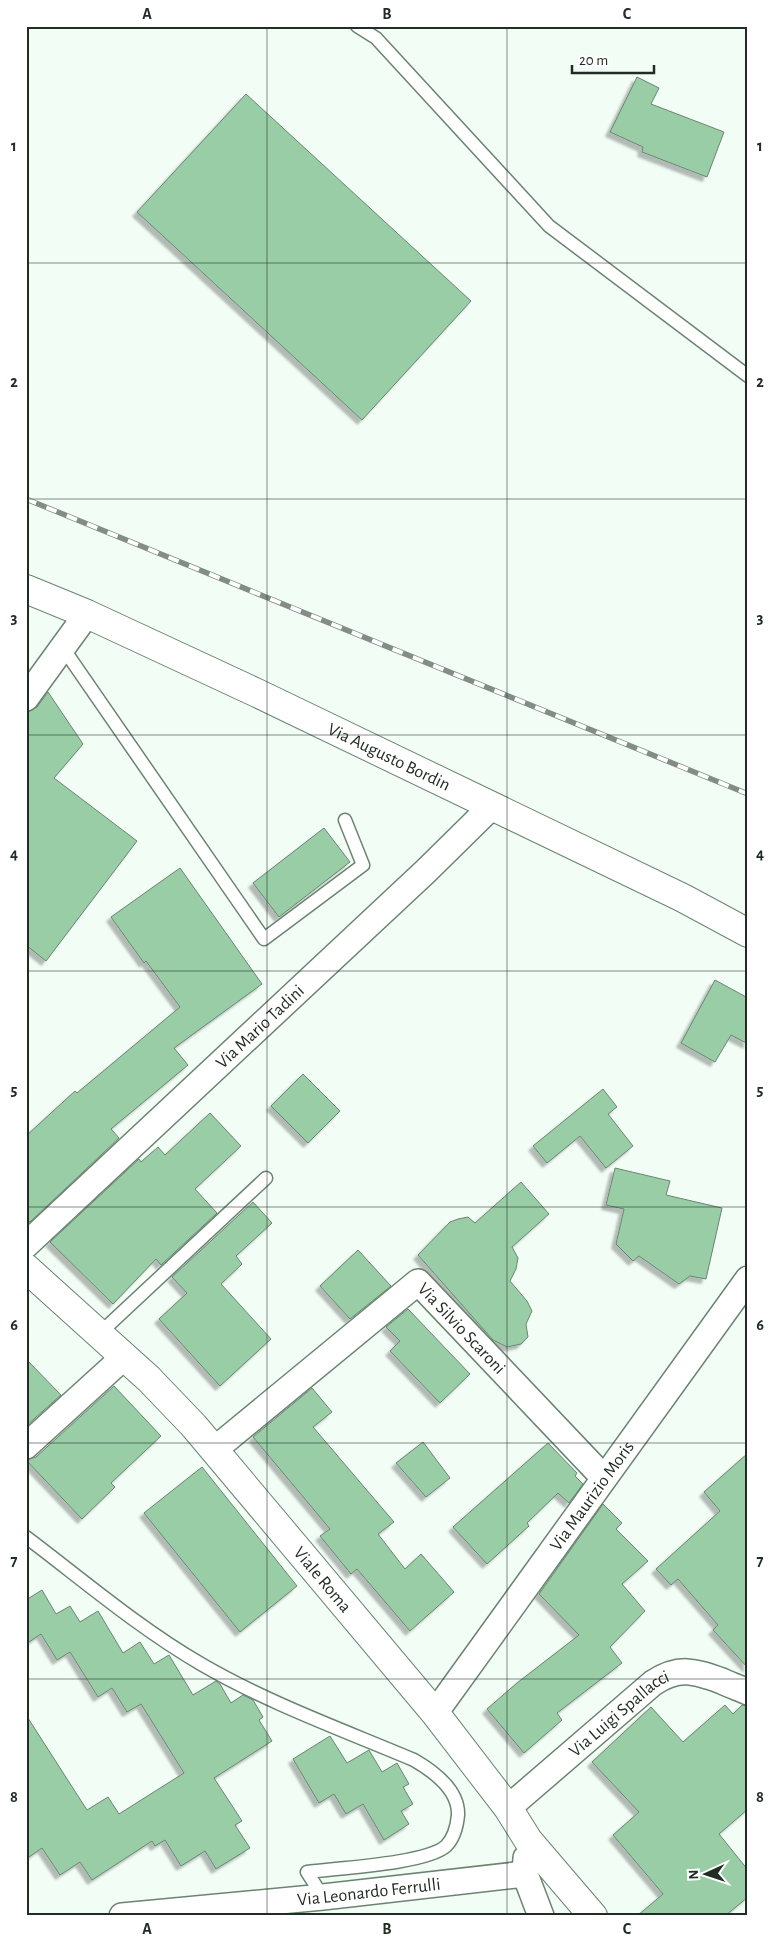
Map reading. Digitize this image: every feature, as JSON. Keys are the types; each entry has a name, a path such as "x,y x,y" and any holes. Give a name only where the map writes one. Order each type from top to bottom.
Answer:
{"street":[{"name":"Via Augusto Bordin","path":"26,589 87,614 492,806 683,898 748,933"},
{"path":"26,698 87,614"},
{"name":"Via Mario Tadini","path":"26,1244 419,877 492,806"},
{"name":"Viale Roma","path":"26,1268 154,1385 214,1450 435,1713 508,1808 528,1840 593,1916"},
{"name":"Via Maurizio Moris","path":"435,1713 748,1279"},
{"name":"Via Silvio Scaroni","path":"214,1450 418,1282 604,1478"},
{"path":"26,1446 124,1357"},
{"name":"Via Luigi Spallacci","path":"508,1808 653,1683 675,1672 699,1673 748,1692"},
{"path":"528,1840 525,1874 541,1916"},
{"name":"Via Leonardo Ferrulli","path":"122,1916 257,1909 323,1897 525,1874"}],"lane":[{"path":"357,26 376,38 549,226 748,376"},
{"path":"63,648 264,939 363,865 345,820"},
{"path":"99,1334 266,1178"},
{"path":"26,1537 162,1639 200,1663 245,1688 414,1760 430,1770 453,1794 458,1812 456,1831 446,1846 432,1855 413,1859 307,1872 323,1897"}],"building":[{"path":"637,77 659,88 651,104 724,132 707,177 642,152 643,147 610,132"},
{"path":"246,94 471,301 362,420 137,212"},
{"path":"48,692 83,744 54,778 137,841 46,961 26,945 26,713 37,707"},
{"path":"324,828 350,862 279,917 253,883"},
{"path":"180,868 262,984 174,1048 188,1065 111,1129 119,1138 30,1222 26,1218 26,1136 75,1091 77,1093 180,1007 146,961 144,963 111,917"},
{"path":"715,980 748,998 748,1044 731,1035 715,1062 681,1043"},
{"path":"303,1074 340,1111 308,1143 271,1106"},
{"path":"603,1089 617,1107 608,1114 633,1146 606,1168 580,1136 547,1163 533,1146"},
{"path":"210,1113 241,1146 195,1189 217,1213 161,1265 156,1259 113,1304 50,1242 139,1159 141,1162 158,1147 165,1155"},
{"path":"615,1168 670,1181 666,1195 722,1208 706,1279 690,1276 679,1284 639,1256 633,1261 616,1244 624,1209 606,1205"},
{"path":"521,1182 549,1214 512,1247 518,1258 516,1269 510,1281 527,1301 532,1311 526,1324 528,1337 521,1344 507,1347 493,1340 418,1255 450,1222 468,1217 475,1223"},
{"path":"253,1202 272,1223 236,1256 242,1264 221,1284 271,1339 220,1386 159,1319 187,1293 172,1277"},
{"path":"358,1250 391,1286 350,1319 320,1286"},
{"path":"408,1309 470,1374 440,1403 390,1351 400,1341 386,1327"},
{"path":"26,1359 61,1395 26,1426"},
{"path":"114,1386 161,1436 111,1483 115,1487 82,1519 26,1460 36,1457"},
{"path":"312,1388 332,1412 313,1427 394,1522 378,1534 405,1569 421,1554 454,1592 410,1631 357,1569 351,1574 320,1536 330,1529 253,1437"},
{"path":"423,1442 450,1478 426,1497 396,1463"},
{"path":"548,1443 577,1473 575,1476 583,1484 569,1503 558,1493 527,1523 529,1526 487,1564 453,1527"},
{"path":"748,1453 748,1668 713,1630 718,1625 678,1579 671,1585 656,1569 720,1511 704,1492"},
{"path":"202,1467 297,1586 240,1632 144,1513"},
{"path":"603,1504 622,1523 616,1529 648,1561 622,1584 645,1611 610,1647 622,1663 557,1713 562,1720 524,1753 487,1709 579,1635 539,1594"},
{"path":"42,1590 56,1614 70,1606 80,1622 98,1611 123,1653 140,1642 154,1664 169,1655 193,1695 216,1681 220,1684 231,1703 243,1695 253,1700 263,1717 259,1720 272,1741 214,1778 242,1821 235,1825 250,1848 216,1869 205,1851 181,1866 165,1840 155,1846 152,1841 92,1880 80,1862 60,1875 42,1848 26,1859 26,1715 87,1810 108,1797 119,1814 184,1773 141,1704 127,1712 112,1688 98,1697 70,1652 57,1660 41,1634 26,1644 26,1600"},
{"path":"725,1705 733,1714 742,1705 748,1706 748,1809 719,1834 748,1870 748,1897 725,1916 637,1916 663,1894 613,1835 639,1812 592,1762 651,1707 683,1742"},
{"path":"330,1736 347,1763 369,1750 382,1772 397,1763 409,1784 403,1787 413,1804 401,1811 409,1824 384,1840 363,1804 346,1814 334,1794 319,1803 293,1759"}],"railway":[{"path":"26,499 748,794"}]}
